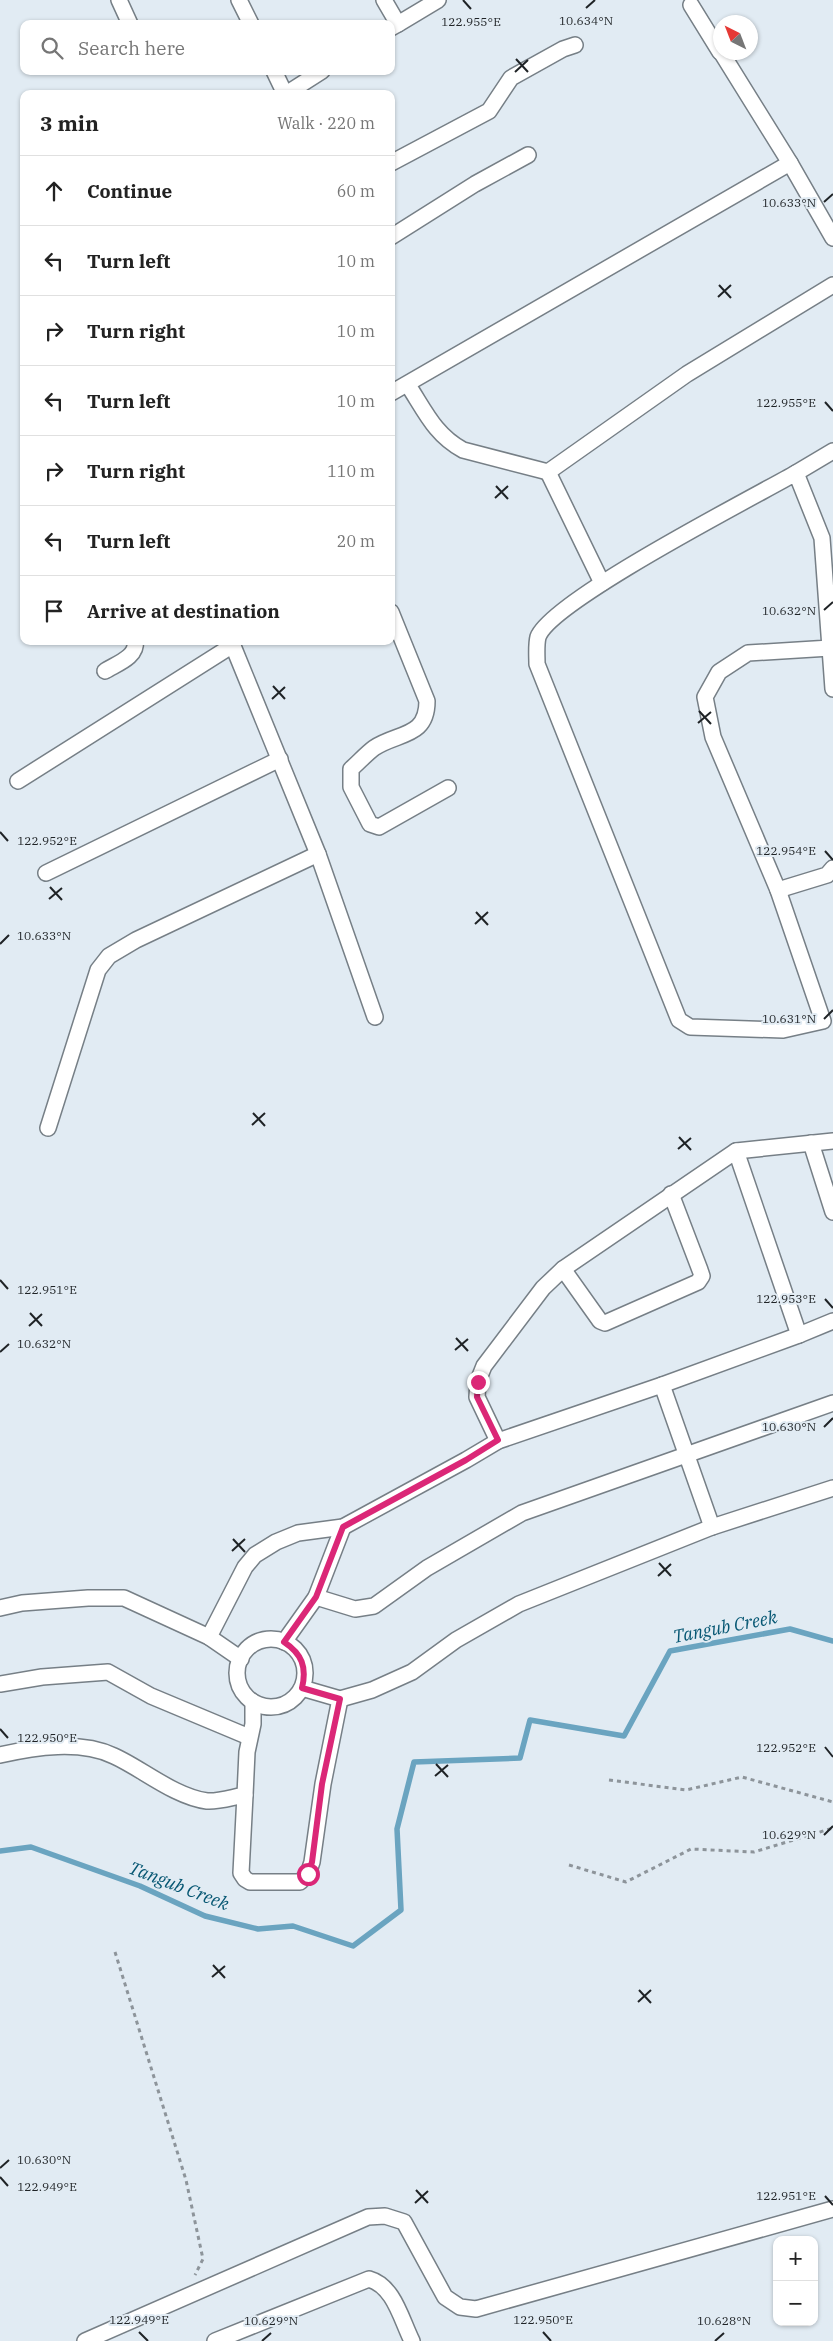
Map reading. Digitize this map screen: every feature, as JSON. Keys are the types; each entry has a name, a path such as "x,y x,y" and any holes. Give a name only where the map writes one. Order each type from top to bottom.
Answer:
{"street":[{"path":"119,0 128,20"},
{"path":"239,0 249,20"},
{"path":"384,0 392,20"},
{"path":"395,26 438,0"},
{"path":"693,2 713,38"},
{"path":"395,160 489,111 511,78 563,49 575,45"},
{"path":"726,60 790,162 833,238"},
{"path":"276,75 283,90"},
{"path":"291,90 316,75"},
{"path":"395,234 528,155"},
{"path":"395,391 790,162"},
{"path":"548,472 687,374 833,285"},
{"path":"408,385 440,435 451,443 463,450 548,472 602,583"},
{"path":"831,648 748,653 720,672 705,697 714,736 778,890 828,1020 782,1030 690,1027 679,1020 537,664 538,637 555,616 602,583 833,451"},
{"path":"796,473 822,538 833,689"},
{"path":"395,622 427,701 427,712 422,724 410,732 374,748 351,769 352,787 370,824 379,827 448,788"},
{"path":"105,671 133,653 136,645"},
{"path":"18,781 229,645"},
{"path":"233,645 318,854 376,1017"},
{"path":"46,873 280,759"},
{"path":"48,1128 98,970 110,956 136,940 318,854"},
{"path":"778,890 827,875 833,868"},
{"path":"498,1440 477,1397 478,1382 484,1366 543,1288 563,1269 736,1151 833,1141"},
{"path":"811,1143 833,1212"},
{"path":"736,1151 799,1335"},
{"path":"563,1269 600,1321 604,1323 698,1282 702,1276 671,1194"},
{"path":"210,1637 237,1580 255,1555 276,1542 298,1533 343,1527 466,1460 498,1440 662,1385 833,1321"},
{"path":"662,1385 712,1527"},
{"path":"316,1597 355,1609 374,1606 427,1568 522,1513 833,1403"},
{"path":"302,1688 340,1699 372,1690 412,1672 456,1640 518,1604 712,1527 833,1488"},
{"path":"284,1642 316,1597 343,1527"},
{"path":"0,1608 22,1603 88,1598 124,1598 210,1637 241,1659"},
{"path":"264,1640 284,1642 295,1650 302,1661 305,1674 302,1688 286,1704 275,1707 263,1707 253,1702 244,1694 238,1683 237,1671 246,1650 264,1640"},
{"path":"0,1684 42,1676 108,1672 151,1696 249,1737"},
{"path":"253,1702 253,1724 249,1737 244,1795 241,1873 250,1882 300,1882 308,1874 312,1862 322,1784 340,1699"},
{"path":"0,1755 72,1747 91,1749 113,1756 175,1790 203,1800 244,1795"},
{"path":"85,2341 368,2217 385,2216 404,2222 444,2297 460,2307 476,2309 833,2210"},
{"path":"215,2341 369,2279 379,2282 387,2290 412,2341"}],"path":[{"path":"609,1780 686,1790 742,1777 833,1802"},
{"path":"569,1865 626,1882 691,1849 754,1852 833,1828"},
{"path":"115,1952 186,2180 203,2258 186,2296"}],"waterway":[{"name":"Tangub Creek","path":"0,1851 31,1847 140,1886 205,1916 258,1929 293,1926 353,1946 401,1910 397,1829 414,1762 520,1758 530,1720 624,1736 670,1651 790,1629 833,1641"}],"route":[{"path":"308,1874 312,1862 322,1784 340,1699 302,1688 305,1674 302,1661 295,1650 284,1642 316,1597 343,1527 466,1460 498,1440 477,1397 478,1382"}]}
